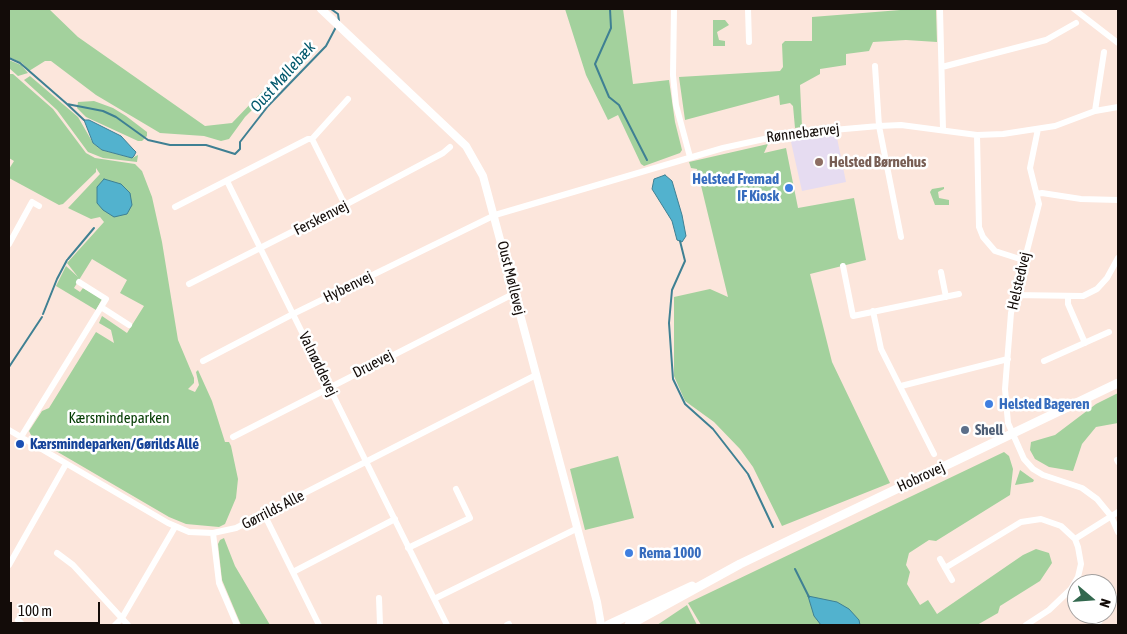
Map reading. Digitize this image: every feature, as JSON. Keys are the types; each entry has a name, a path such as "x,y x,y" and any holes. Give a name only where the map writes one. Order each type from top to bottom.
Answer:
{"main road":[{"name":"Hobrovej","path":"608,625 724,572 1118,383"},
{"name":"Hobrovej","path":"629,625 724,572"}],"street":[{"path":"674,9 673,75 676,105 690,157"},
{"path":"748,9 749,42"},
{"path":"940,9 943,130"},
{"path":"1074,9 1118,43"},
{"name":"Oust Møllevej","path":"323,10 466,146 483,176 495,215 576,529 597,602 601,625"},
{"path":"942,67 1046,40 1076,23"},
{"path":"1095,111 1104,52"},
{"path":"875,66 879,126 901,238"},
{"path":"175,207 308,139 312,139 348,99"},
{"name":"Rønnebærvej","path":"495,215 750,140 783,134 901,125 977,135 1003,134 1055,126 1095,111 1118,107"},
{"name":"Helstedvej","path":"1038,129 1030,168 1039,204 1014,296 1005,389 1007,414 1012,435 1024,460 1033,470 1082,488 1112,516"},
{"path":"977,135 979,227 983,237 995,251 1023,260"},
{"path":"312,139 345,205"},
{"name":"Ferskenvej","path":"189,284 345,205 442,154 450,147"},
{"name":"Valnøddevej","path":"228,181 446,625"},
{"path":"1038,194 1042,193 1068,198 1118,200"},
{"path":"9,244 32,202 39,206"},
{"name":"Hybenvej","path":"203,361 293,314 495,215"},
{"path":"1014,296 1083,296 1096,289 1107,278 1118,258"},
{"path":"843,266 853,316 959,294"},
{"path":"941,272 946,297"},
{"path":"21,437 106,299 79,282"},
{"name":"Druevej","path":"233,437 515,293"},
{"path":"1068,297 1068,304 1085,343"},
{"path":"101,307 129,324"},
{"path":"873,312 881,349 934,454"},
{"path":"1044,361 1109,332"},
{"path":"900,386 1008,359"},
{"name":"Gørrilds Alle","path":"9,430 175,527 189,532 213,533 236,528 536,375"},
{"path":"9,566 66,464"},
{"path":"408,548 470,518 456,489"},
{"path":"1074,539 1118,512"},
{"path":"264,514 319,625"},
{"path":"1112,516 1118,532"},
{"path":"293,572 394,519"},
{"path":"946,568 1021,522 1029,520 1054,522 1065,528 1074,539 1080,555 1080,569 1076,581 1071,589 1049,610 1026,625"},
{"path":"115,625 122,618 175,527"},
{"path":"434,599 576,529"},
{"path":"213,533 219,583 237,625"},
{"path":"57,553 74,565 128,625"},
{"path":"940,559 952,580"},
{"path":"379,598 380,625"},
{"name":"Oust Møllevej","path":"597,602 608,625"}],"shaded area":[{"name":"Helsted Børnehus","path":"836,133 846,182 802,191 791,142 794,138"}],"green space":[{"path":"9,9 49,9 78,37 205,126 232,123 281,72 284,78 245,117 229,139 221,141 204,136 160,133 96,95 51,61 45,61 29,71 22,63 9,57"},
{"path":"565,9 623,9 633,84 669,80 675,122 682,150 680,153 644,166 641,164 618,115 608,120 586,75"},
{"path":"936,9 937,42 906,40 873,42 869,51 846,54 846,65 820,69 820,74 800,85 802,127 795,128 793,106 790,103 780,105 779,95 685,120 679,77 780,71 783,67 782,44 785,41 812,41 812,17"},
{"path":"713,20 725,20 729,25 717,32 719,40 725,41 725,46 713,46"},
{"path":"9,60 21,65 28,73 18,76 9,68"},
{"name":"Kærsmindeparken","path":"9,74 13,74 53,109 86,153 95,158 135,164 142,171 152,197 162,242 178,340 194,378 194,383 188,389 195,392 199,385 196,372 198,370 212,401 225,442 229,442 231,446 238,479 236,498 225,524 219,527 186,524 169,517 32,437 29,431 42,411 49,408 96,332 114,343 111,330 99,323 102,316 127,333 144,306 120,293 127,280 92,259 74,288 80,292 83,288 102,299 96,310 56,286 66,266 78,277 67,263 104,222 100,217 91,219 68,208 100,174 96,168 96,172 63,204 59,205 9,178 9,169 14,161 9,158"},
{"path":"30,76 78,117 93,143 102,150 132,158 138,155 137,162 103,158 88,152 57,110 24,80"},
{"path":"94,101 113,108 126,116 147,132 147,136 142,141 138,141 86,117 77,108 78,102"},
{"path":"768,144 764,153 786,148 798,208 854,198 866,260 810,274 832,362 890,483 782,526 753,467 740,449 714,422 685,401 674,376 674,297 710,289 728,297 697,169 691,168 689,162"},
{"path":"944,187 944,189 938,192 939,198 949,200 949,205 935,205 930,192 932,189"},
{"path":"1118,393 1118,423 1096,427 1082,444 1073,471 1049,467 1035,459 1030,450 1031,442 1055,435 1096,404"},
{"path":"1004,452 1009,456 1013,469 1010,495 936,541 929,540 909,553 906,565 910,572 907,584 920,605 928,600 937,614 1023,555 1036,549 1049,553 1052,563 1040,581 1000,606 998,613 977,625 701,625 688,603"},
{"path":"618,456 634,518 585,530 570,469"},
{"path":"1020,470 1034,480 1033,482 1015,485"},
{"path":"224,538 235,566 270,625 241,625 222,580 218,544"},
{"path":"687,605 697,625 657,625"}],"water":[{"path":"84,120 89,120 121,136 136,152 134,156 132,158 102,150 93,143"},
{"path":"665,175 672,181 682,215 686,236 682,242 677,240 672,221 652,189 654,179"},
{"path":"104,179 121,184 130,193 132,205 127,214 114,217 103,210 97,203 97,187"},
{"path":"808,596 837,602 849,609 859,620 860,625 821,625 814,616"}],"waterway":[{"name":"Oust Møllebæk","path":"331,9 338,14 339,21"},
{"path":"610,9 611,28 595,64 609,97 619,105 647,160"},
{"name":"Oust Møllebæk","path":"9,58 20,63 67,104 103,111 116,117 148,140 170,145 206,145 235,154 240,149 240,142 268,106 326,46 336,27"},
{"path":"67,104 84,120"},
{"path":"68,259 94,228"},
{"path":"680,241 685,261 672,290 669,323 673,379 685,404 713,429 748,474 773,527"},
{"path":"43,314 67,260"},
{"path":"9,367 42,317"},
{"path":"795,569 809,597"}],"place":[{"name":"Helsted Børnehus","path":"819,162"},
{"name":"Helsted Fremad IF Kiosk","path":"789,188"},
{"name":"Helsted Bageren","path":"989,404"},
{"name":"Shell","path":"965,430"},
{"name":"Kærsmindeparken/Gørilds Allé","path":"20,444"},
{"name":"Rema 1000","path":"629,553"}]}
